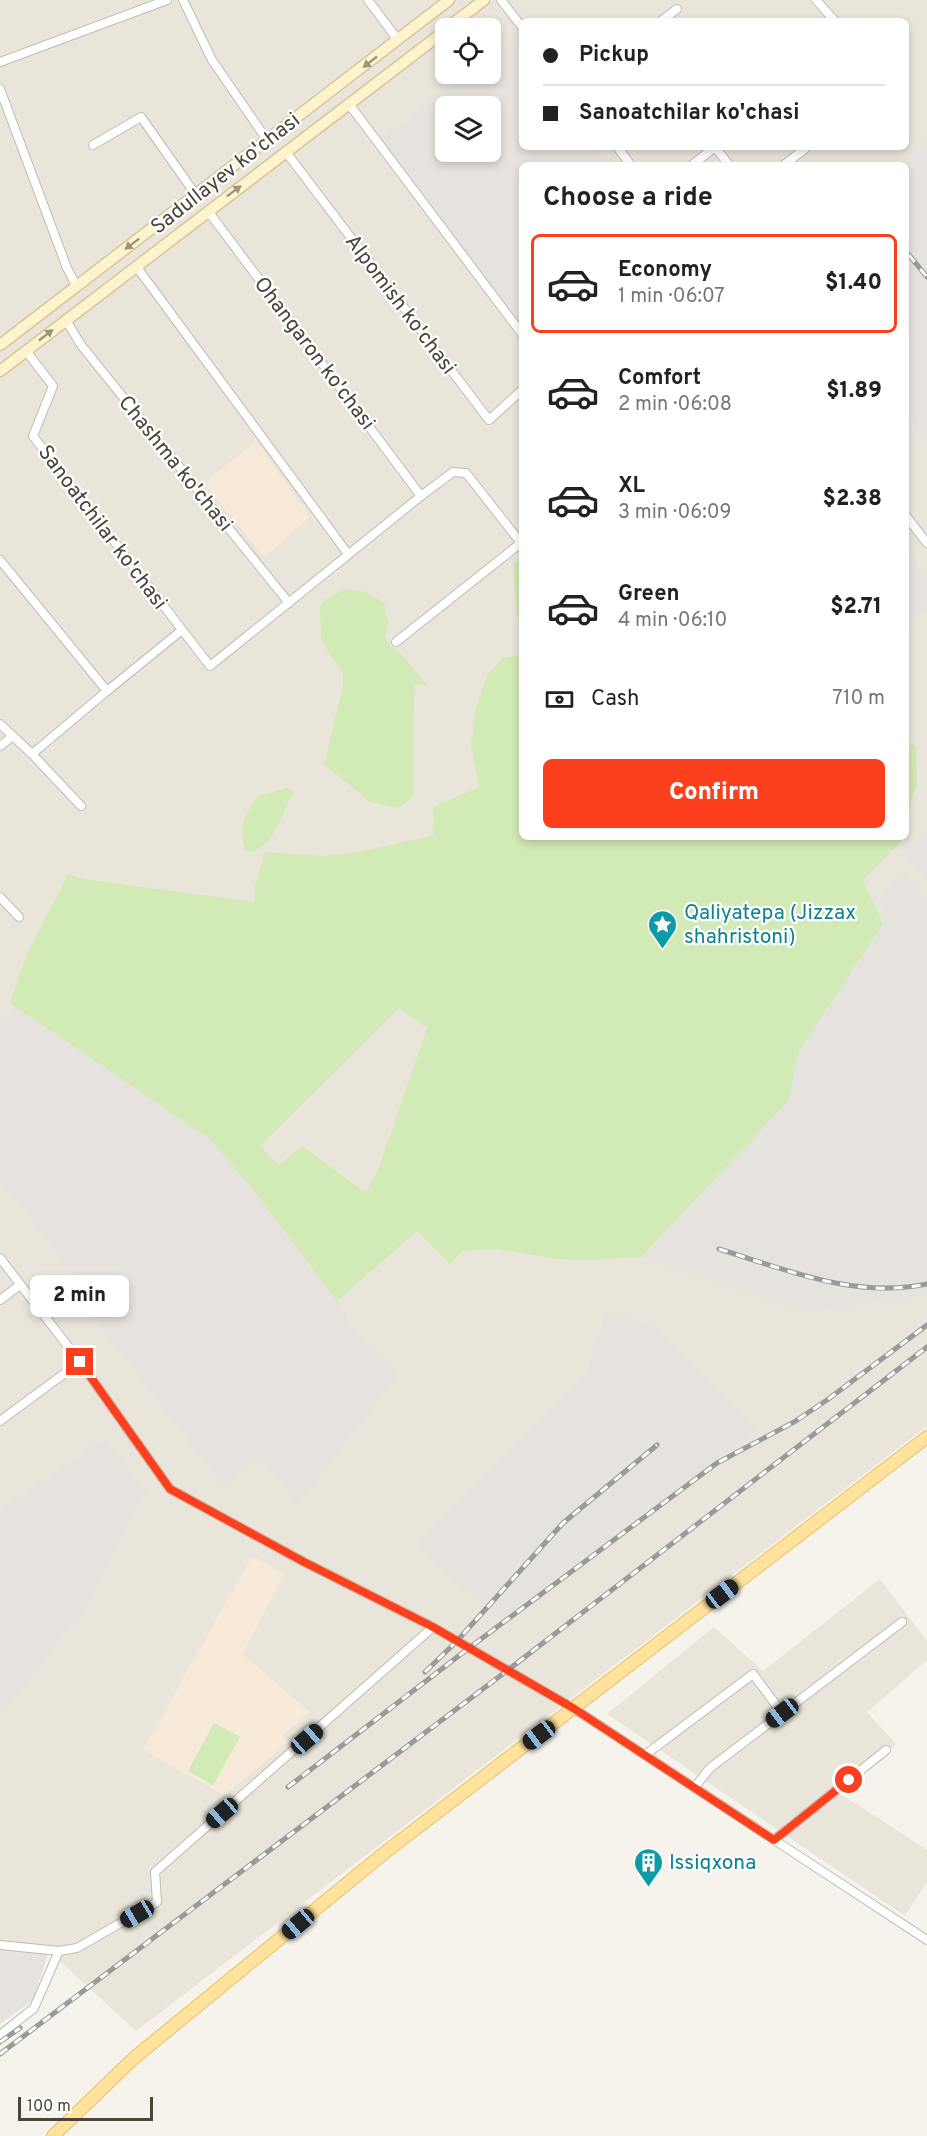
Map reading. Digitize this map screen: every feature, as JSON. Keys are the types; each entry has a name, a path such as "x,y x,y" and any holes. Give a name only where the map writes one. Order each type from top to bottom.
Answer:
{"main road":[{"name":"Sadullayev ko'chasi","path":"0,345 449,0"},
{"name":"Sadullayev ko'chasi","path":"460,18 484,0"},
{"name":"Sadullayev ko'chasi","path":"0,371 435,38"},
{"path":"53,2136 134,2058 383,1854 927,1437"}],"street":[{"path":"0,62 167,0"},
{"path":"183,0 212,60 267,140"},
{"path":"368,0 398,40"},
{"path":"501,0 519,23"},
{"path":"816,0 832,18"},
{"path":"665,18 677,9"},
{"path":"0,89 67,268 77,287"},
{"path":"349,104 519,330"},
{"path":"93,145 141,117 196,195"},
{"path":"619,150 629,162"},
{"path":"696,162 711,150"},
{"path":"717,150 727,162"},
{"path":"788,162 803,150"},
{"name":"Alpomish ko'chasi","path":"286,152 489,420 519,393"},
{"name":"Ohangaron ko'chasi","path":"208,211 421,495"},
{"path":"136,266 348,555"},
{"name":"Chashma ko'chasi","path":"66,320 81,345 289,603"},
{"name":"Sanoatchilar ko'chasi","path":"26,351 53,386 33,436 210,666 289,603"},
{"path":"289,603 421,495 453,472 466,473 519,539"},
{"path":"909,520 927,543"},
{"path":"396,642 519,544"},
{"path":"0,560 107,692"},
{"path":"32,754 182,630"},
{"path":"0,724 81,806"},
{"path":"0,747 13,736"},
{"path":"0,897 19,917"},
{"path":"0,1258 80,1362 170,1489 304,1562 433,1627 573,1708 927,1940"},
{"path":"0,1300 20,1285"},
{"path":"0,1421 80,1362"},
{"path":"694,1788 710,1768 902,1622"},
{"path":"0,1945 59,1951 77,1948 157,1902 155,1872 433,1627"},
{"path":"645,1755 753,1674 782,1713"},
{"path":"774,1840 886,1750"},
{"path":"0,2035 34,2008 59,1951"}],"shaded area":[{"path":"0,0 927,0 927,1426 136,2031 53,1955 0,1957"},
{"path":"514,41 519,48 519,150 596,150 605,162 519,162 519,324 380,139 435,99 435,162 501,162 501,96 439,96 455,84 501,84 501,51"},
{"path":"927,141 927,443 909,418 909,162 901,162"},
{"path":"256,441 310,517 264,557 204,483"},
{"path":"909,553 927,574 927,612 909,627"},
{"path":"927,829 927,879 901,854"},
{"path":"904,875 927,899 927,1295 806,1313 641,1257 788,1101 799,1052 887,917 882,896"},
{"path":"16,1008 210,1139 254,1191 337,1301 347,1317 343,1321 397,1376 298,1504 262,1457 223,1485 89,1312 97,1305 0,1179 0,1019"},
{"path":"605,1313 652,1323 757,1429 500,1620 414,1545 589,1368"},
{"path":"105,1438 148,1496 137,1505 77,1626 72,1624 0,1716 0,1510"},
{"path":"252,1556 285,1574 242,1654 310,1712 283,1735 288,1743 224,1795 143,1750"},
{"path":"880,1579 927,1641 927,1660 867,1712 896,1744 838,1792 927,1850 927,1882 905,1916 607,1714 714,1627 763,1671"},
{"path":"0,1952 48,1954 33,2000 0,2024"}],"green space":[{"path":"519,558 519,618 517,616 513,565"},
{"path":"346,589 366,592 384,603 388,623 385,636 390,646 399,651 427,685 414,684 413,798 398,808 370,802 324,764 343,687 343,674 321,640 320,608 325,599"},
{"path":"519,655 519,840 901,840 863,880 883,924 799,1051 788,1101 641,1257 558,1259 497,1249 462,1251 450,1264 417,1231 337,1301 254,1191 210,1139 10,1003 27,954 68,874 83,879 254,902 255,887 265,852 322,856 360,852 434,835 433,807 479,787 471,746 476,707 488,674 503,658","holes":["399,1008 427,1028 379,1168 366,1193 302,1146 279,1165 260,1146"]},
{"path":"909,742 916,747 917,781 909,811"},
{"path":"287,788 292,789 293,792 273,834 253,852 245,850 244,822 257,796"},
{"path":"214,1723 240,1737 213,1785 188,1771"}],"railway":[{"path":"909,255 927,277"},
{"path":"719,1249 796,1273 847,1285 900,1288 927,1284"},
{"path":"288,1787 469,1648 717,1463 794,1422 927,1325"},
{"path":"0,2054 508,1670 927,1347"},
{"path":"425,1672 457,1641 563,1523 657,1445"},
{"path":"0,2042 20,2028"}],"place":[{"name":"Qaliyatepa (Jizzax shahristoni)","path":"663,950"},
{"name":"Issiqxona","path":"648,1888"}],"route":[{"path":"80,1362 170,1489 304,1562 433,1627 573,1708 774,1840 849,1780"}]}
